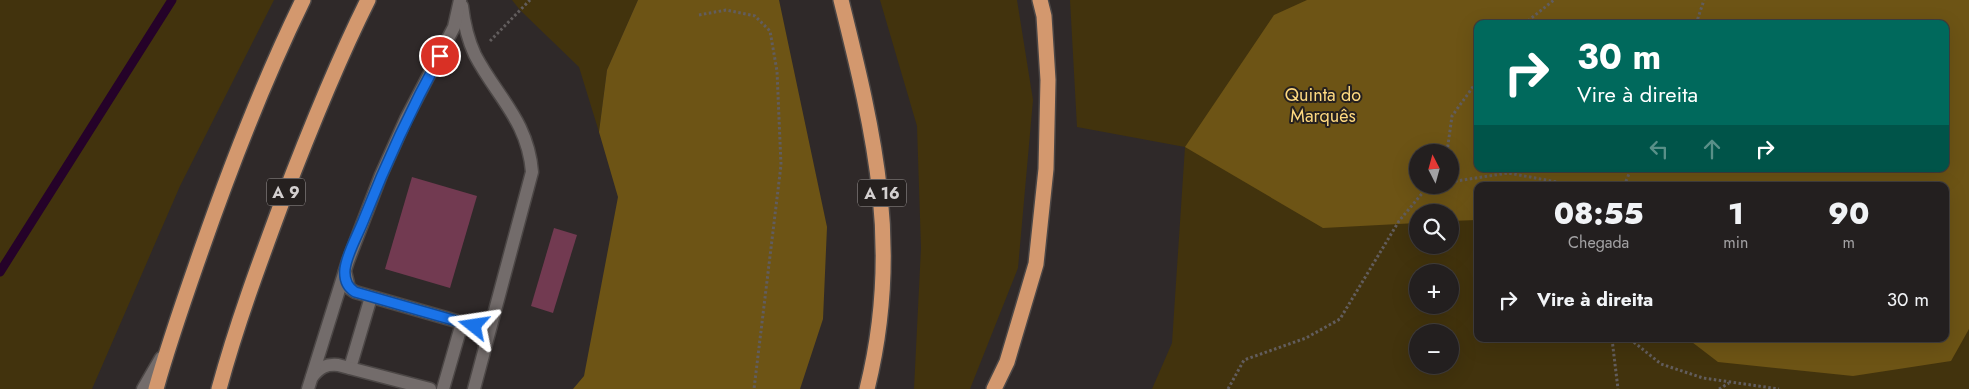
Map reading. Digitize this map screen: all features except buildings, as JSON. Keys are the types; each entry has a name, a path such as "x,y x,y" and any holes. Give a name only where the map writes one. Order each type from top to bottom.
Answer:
{"highway":[{"path":"156,389 168,348 234,158 278,51 303,0"},
{"name":"A 9","path":"219,389 258,265 296,165 345,46 368,0"},
{"name":"A 16","path":"841,0 860,76 881,190 884,249 882,304 867,389"},
{"path":"994,389 1007,362 1036,264 1046,169 1048,80 1044,16 1040,0"}],"lane":[{"path":"460,0 468,36 476,55 519,124 526,140 532,172 473,388"},
{"path":"309,384 345,269 381,175 402,127 454,27 460,0"},
{"path":"345,269 349,288 371,297 462,323 479,330 484,336 485,346"},
{"path":"350,368 371,297"},
{"path":"442,389 462,323"},
{"path":"143,389 168,348"},
{"path":"309,384 319,368 328,364 430,389"}],"path":[{"path":"476,55 530,0"},
{"path":"1529,20 1554,0"},
{"path":"1697,20 1704,0"},
{"path":"699,15 726,10 755,16 770,31 777,71 781,165 754,389"},
{"path":"1449,144 1452,116 1474,86"},
{"path":"1459,181 1508,173 1557,182"},
{"path":"1228,389 1244,360 1306,338 1340,319 1399,221 1422,194"},
{"path":"1612,342 1618,389"},
{"path":"1634,342 1661,364 1702,378 1779,389"},
{"path":"1719,389 1730,382"}],"green space":[{"path":"0,0 274,0 180,186 92,389 0,389"},
{"path":"512,0 638,0 607,70 599,132 579,67"},
{"path":"638,0 779,0 827,227 823,319 800,389 573,389 584,376 618,197 599,132 607,70"},
{"path":"880,0 1017,0 1033,100 1018,268 970,389 914,389 921,248 917,126"},
{"path":"1070,0 1969,0 1969,389 1152,389 1172,343 1185,147 1077,127"},
{"name":"Quinta do Marquês","path":"1307,0 1969,0 1969,329 1951,361 1853,376 1718,362 1692,342 1949,342 1949,182 1474,182 1474,220 1459,221 1459,204 1409,204 1409,223 1323,228 1185,147 1274,15"}],"waterway":[{"path":"0,272 172,0"}],"route":[{"path":"440,56 406,119 381,175 345,269 346,280 349,288 355,292 474,326"}]}
